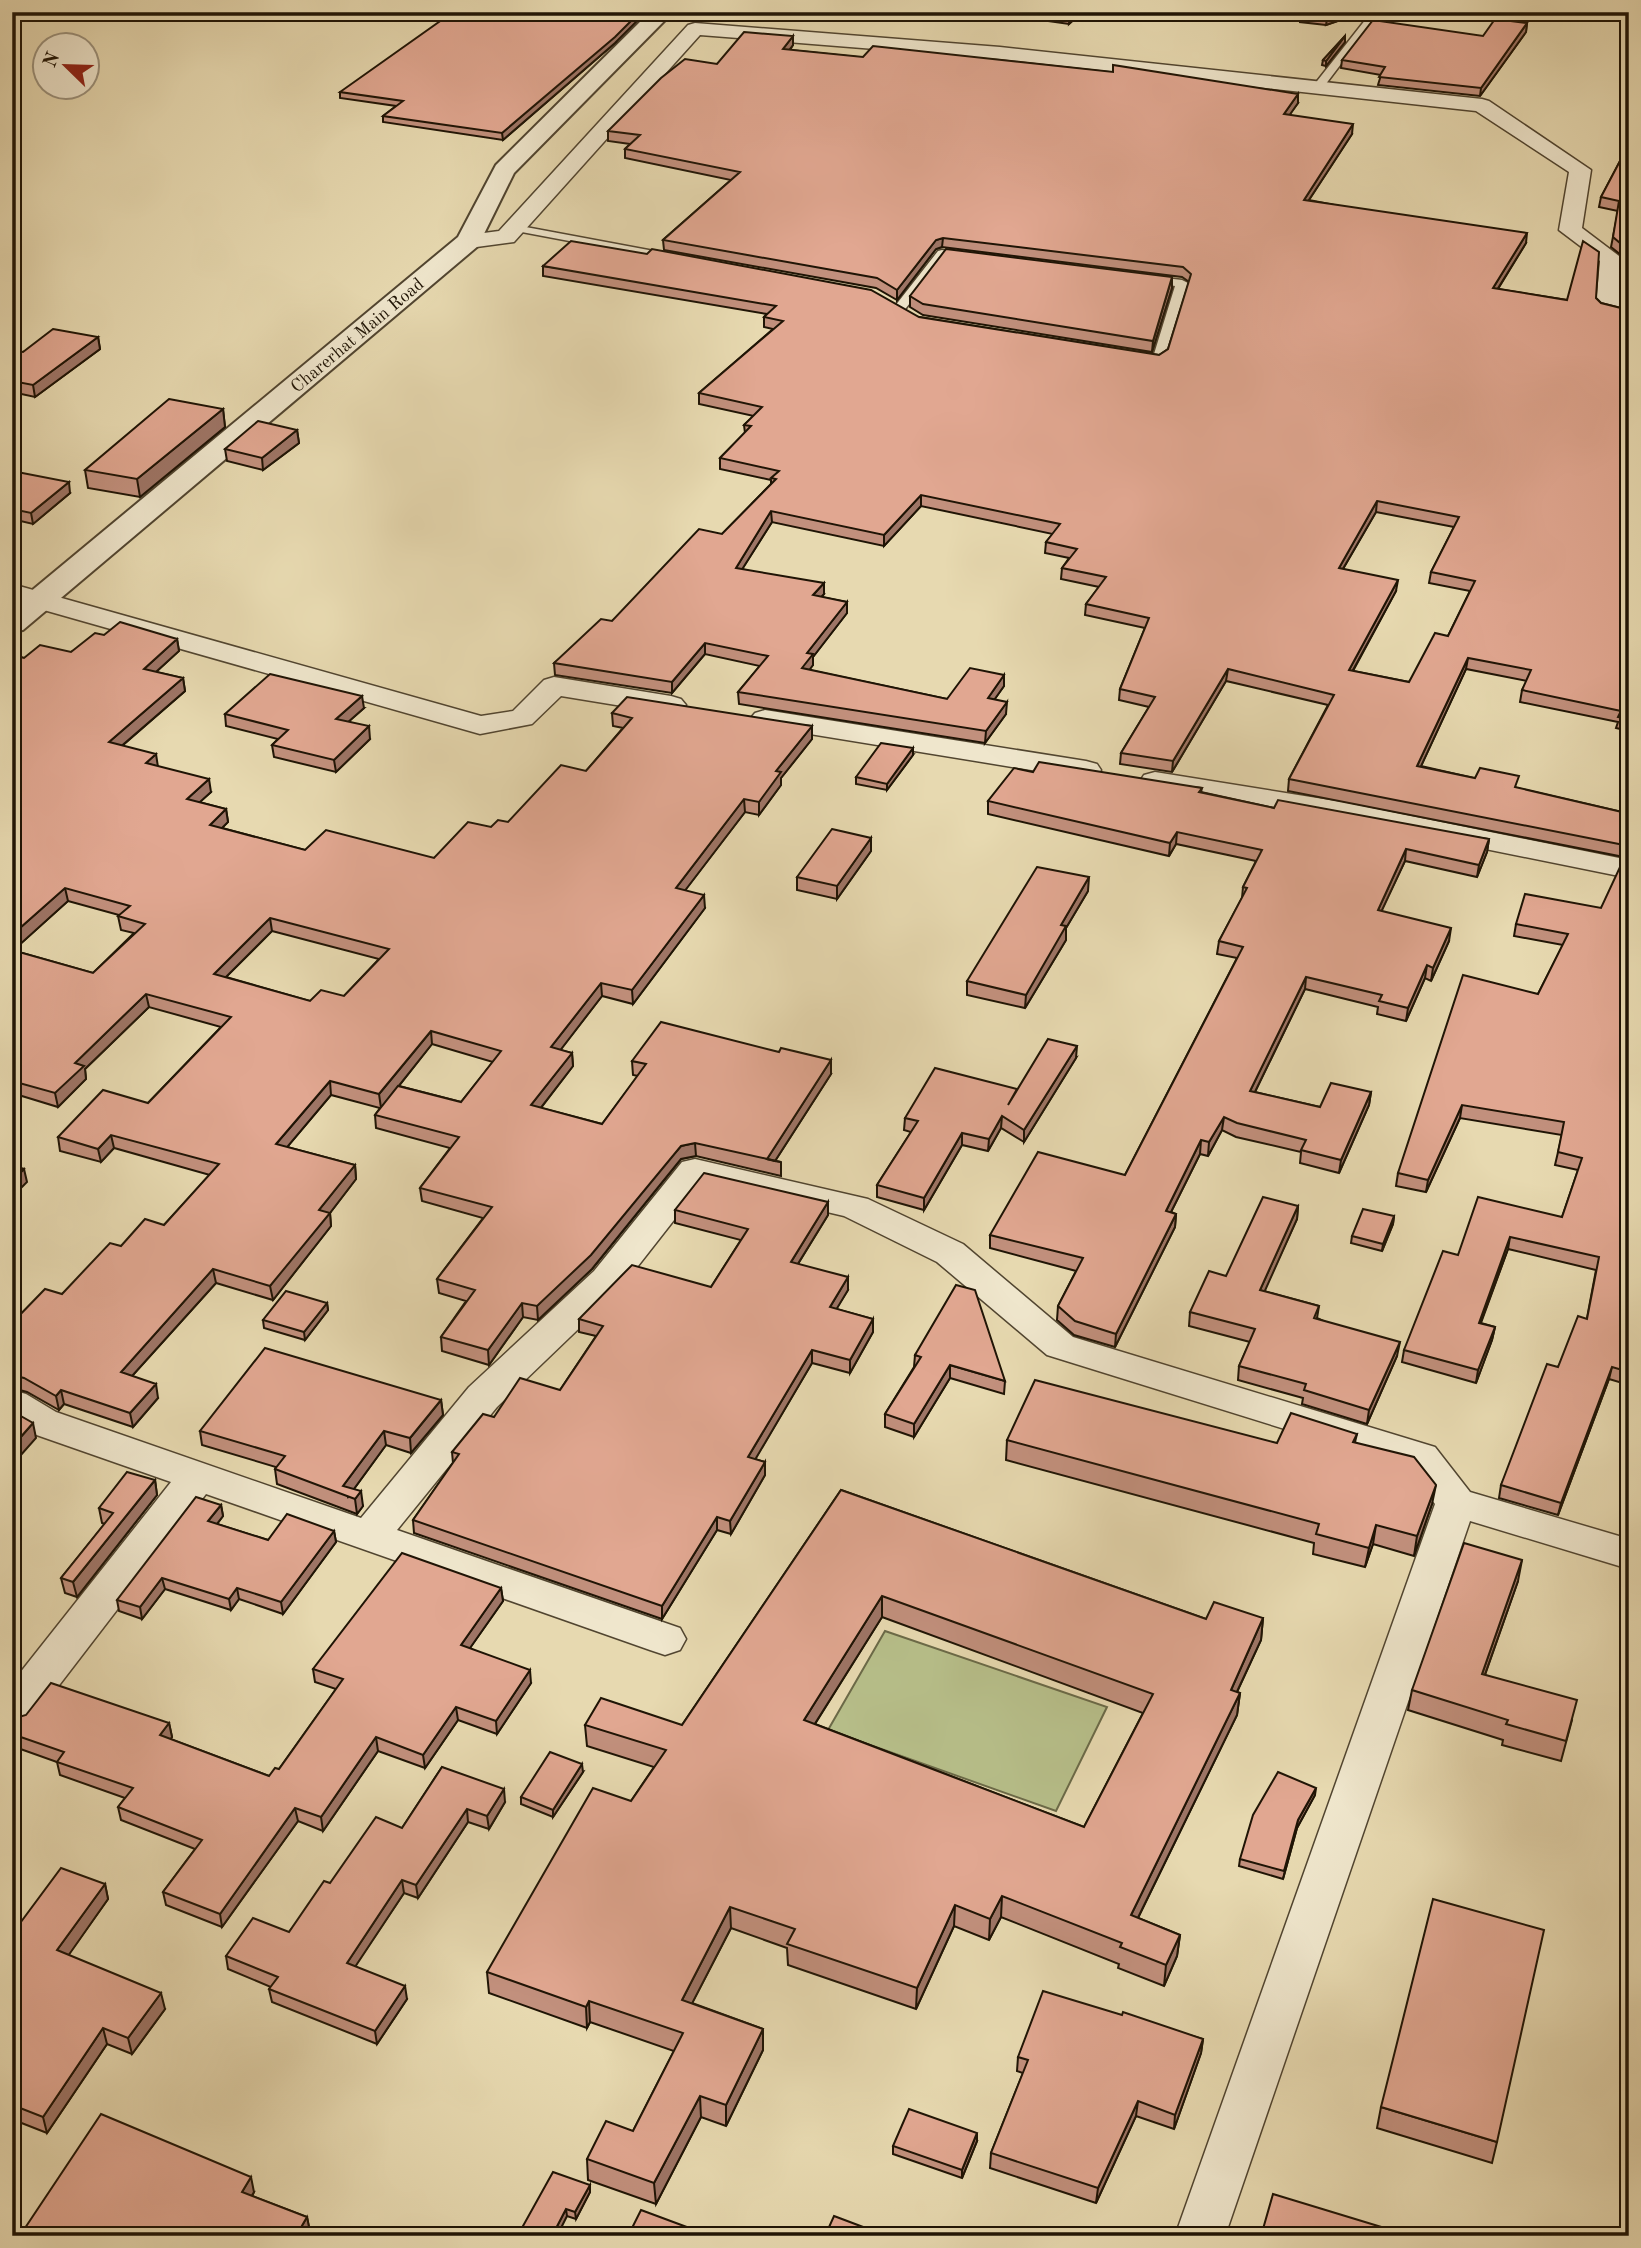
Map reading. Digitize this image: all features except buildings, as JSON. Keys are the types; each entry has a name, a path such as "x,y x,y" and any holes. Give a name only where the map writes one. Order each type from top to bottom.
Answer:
{"street":[{"name":"Charerhat Main Road","path":"12,623 469,241 504,170 662,12"},
{"path":"469,241 506,237 695,29 1000,54 1482,104 1580,170 1570,230 1612,259 1608,306 1629,311"},
{"path":"12,592 44,598 481,725 522,718 554,686 692,708"},
{"path":"734,715 1342,811 1629,869"},
{"path":"369,1536 483,1397 607,1280 695,1170 855,1206 950,1254 1060,1346 1421,1457 1456,1502 1629,1554"},
{"path":"12,1404 42,1422 665,1639"},
{"path":"12,1715 198,1476"},
{"path":"1200,2236 1456,1502"}],"lane":[{"path":"1318,87 1369,21 1395,12"},
{"path":"515,228 689,260"},
{"path":"888,302 904,312 942,253 982,258"},
{"path":"1133,355 1159,359 1182,283 1142,278"}],"green space":[{"path":"885,1631 1107,1707 1056,1811 828,1730"}]}
